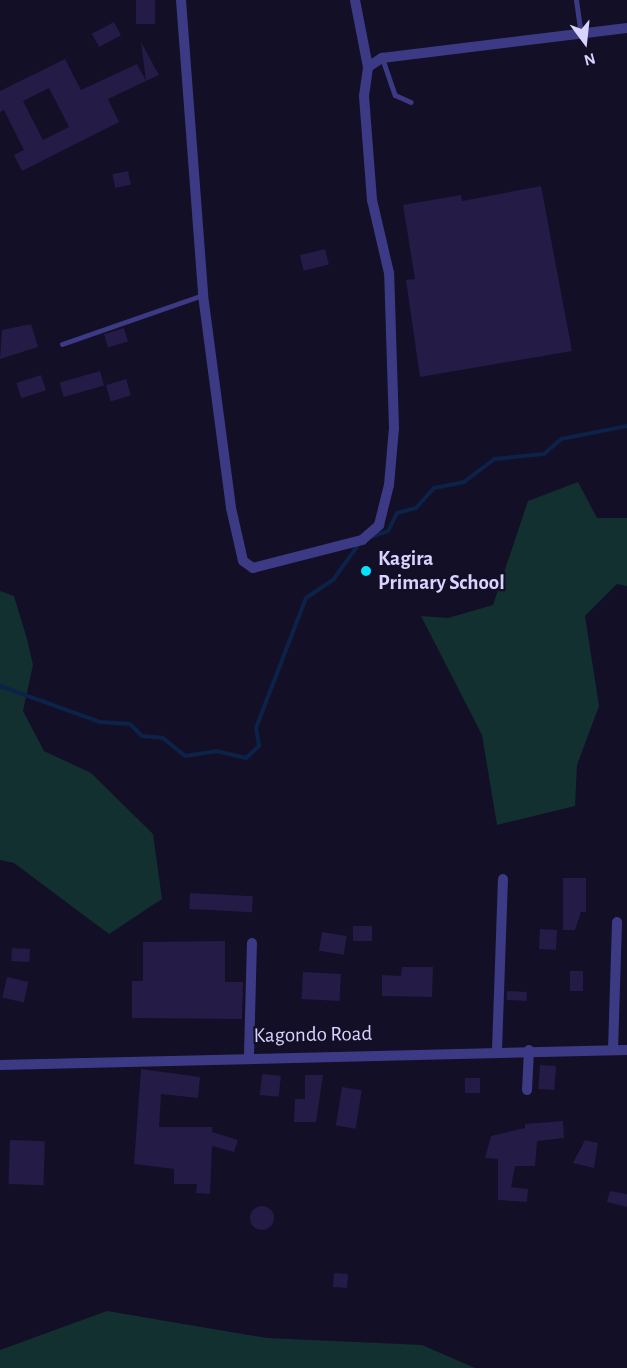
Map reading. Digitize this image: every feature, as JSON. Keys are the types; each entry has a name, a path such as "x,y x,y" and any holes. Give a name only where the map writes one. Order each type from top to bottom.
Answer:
{"street":[{"path":"181,0 203,295 231,508 243,561 253,568 362,540 383,516 394,428 389,273 372,200 364,96 368,67 355,0"},
{"path":"368,67 381,58 627,28"},
{"path":"497,1050 503,879"},
{"path":"613,1050 617,922"},
{"path":"249,1055 252,943"},
{"path":"527,1090 529,1050"},
{"name":"Kagondo Road","path":"0,1065 249,1055 627,1050"}],"lane":[{"path":"576,0 581,34"},
{"path":"381,58 395,95 411,102"},
{"path":"62,344 203,295"}],"green space":[{"path":"578,482 597,518 627,518 627,586 617,584 585,616 599,706 577,765 575,806 497,825 482,735 421,616 448,618 493,605 528,501"},
{"path":"0,591 14,596 27,639 33,665 23,711 44,751 91,773 153,834 162,899 109,934 14,863 0,860"},
{"path":"107,1311 267,1338 422,1345 475,1368 0,1368 0,1350"}],"building":[{"path":"136,0 155,0 155,24 136,24"},
{"path":"114,22 121,35 99,47 92,34"},
{"path":"141,42 159,75 146,81"},
{"path":"65,59 81,90 137,64 146,81 108,99 119,122 22,171 14,155 24,150 4,110 0,112 0,91","holes":["49,88 69,127 43,140 23,101"]},
{"path":"128,171 131,185 115,188 112,174"},
{"path":"541,186 572,351 420,377 406,280 415,279 403,205 461,195 462,201"},
{"path":"325,249 329,265 304,271 300,255"},
{"path":"31,324 38,347 0,359 2,330"},
{"path":"124,328 128,341 108,348 104,334"},
{"path":"100,371 104,385 64,397 60,383"},
{"path":"41,375 46,390 21,398 16,383"},
{"path":"126,379 131,395 111,401 106,385"},
{"path":"563,878 586,878 586,912 581,912 575,930 563,930"},
{"path":"190,893 253,896 252,912 189,909"},
{"path":"353,926 372,926 372,941 353,941"},
{"path":"540,929 557,930 556,950 539,949"},
{"path":"322,932 347,936 344,955 319,951"},
{"path":"225,941 225,982 243,982 242,1019 132,1018 132,981 143,981 143,942"},
{"path":"12,948 30,949 29,962 11,961"},
{"path":"402,967 433,967 432,997 382,996 382,975 401,976"},
{"path":"570,971 583,971 583,991 570,991"},
{"path":"303,972 341,974 340,1001 302,999"},
{"path":"7,977 28,982 24,1002 2,997"},
{"path":"507,991 527,992 527,1001 507,1000"},
{"path":"540,1065 556,1066 554,1090 538,1089"},
{"path":"141,1069 200,1077 198,1098 161,1094 159,1127 212,1127 212,1132 238,1140 234,1152 212,1146 210,1194 196,1193 197,1184 174,1184 174,1169 134,1164"},
{"path":"262,1074 281,1076 279,1097 260,1095"},
{"path":"305,1075 323,1075 316,1122 294,1122 295,1099 305,1099"},
{"path":"465,1078 480,1078 480,1093 465,1093"},
{"path":"342,1087 362,1090 356,1129 336,1126"},
{"path":"563,1121 564,1138 537,1141 535,1166 515,1166 511,1187 528,1189 527,1202 498,1200 498,1159 485,1158 491,1136 525,1128 525,1124"},
{"path":"10,1140 45,1141 43,1185 8,1184"},
{"path":"585,1140 598,1143 594,1168 573,1163"},
{"path":"610,1191 627,1194 627,1207 607,1202"},
{"path":"262,1206 271,1209 274,1218 271,1227 262,1230 253,1227 250,1218 253,1209"},
{"path":"334,1273 348,1274 347,1288 333,1287"}],"waterway":[{"path":"370,537 388,531 397,513 416,508 434,488 464,482 494,459 544,454 561,439 627,426"},
{"path":"0,686 100,722 130,724 142,736 163,738 185,756 216,751 246,758 259,746 256,728 306,598 333,580 359,544"}],"place":[{"name":"Kagira Primary School","path":"366,571"}]}
